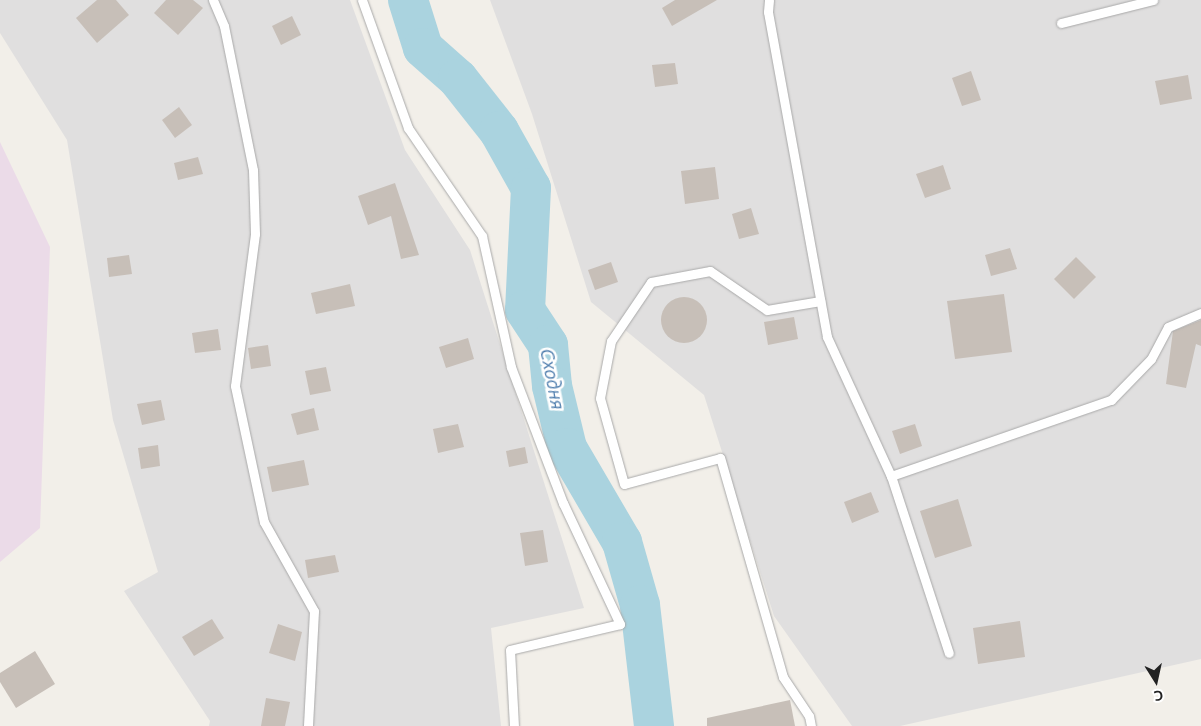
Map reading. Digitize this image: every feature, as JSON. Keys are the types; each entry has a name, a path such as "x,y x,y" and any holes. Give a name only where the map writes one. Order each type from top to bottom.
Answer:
{"lane":[{"path":"213,0 224,26 253,170 255,234 235,386 264,522 314,611 308,726"},
{"path":"362,0 408,128 482,236 510,366 563,503 620,624 510,650 514,726"},
{"path":"769,0 768,12 826,338 891,476 949,653"},
{"path":"1060,23 1153,0"},
{"path":"811,726 809,716 783,677 720,458 624,484 600,398 611,341 651,282 710,271 767,310 820,301"},
{"path":"891,476 1111,400 1151,359 1168,327 1201,313"}],"shaded area":[{"path":"0,0 350,0 405,150 470,250 584,608 491,628 501,726 209,726 210,721 124,591 158,572 113,420 67,140 0,33"},
{"path":"490,0 1201,0 1201,659 900,726 852,726 774,616 704,395 591,302 532,114"},
{"path":"0,142 50,247 40,528 0,562"}],"building":[{"path":"97,0 116,0 129,15 97,43 76,18"},
{"path":"166,0 193,0 203,8 178,35 154,13"},
{"path":"675,0 717,0 672,26 662,8"},
{"path":"292,16 301,35 281,45 272,26"},
{"path":"675,63 678,84 655,87 652,65"},
{"path":"971,71 981,100 962,106 952,78"},
{"path":"1188,75 1192,99 1160,105 1155,81"},
{"path":"179,107 192,125 175,138 162,120"},
{"path":"198,157 203,174 178,180 174,163"},
{"path":"943,165 951,189 925,198 916,174"},
{"path":"715,167 719,199 685,204 681,171"},
{"path":"395,183 419,255 401,259 391,216 368,225 358,196"},
{"path":"751,208 759,234 739,239 732,214"},
{"path":"1010,248 1017,269 991,276 985,255"},
{"path":"129,255 132,274 109,277 107,258"},
{"path":"1076,257 1096,277 1074,299 1054,279"},
{"path":"611,262 618,282 595,290 588,270"},
{"path":"350,284 355,306 316,314 311,293"},
{"path":"1004,294 1012,352 955,359 947,301"},
{"path":"679,297 689,297 703,307 707,320 703,333 697,339 689,343 679,343 665,333 661,325 661,315 671,301"},
{"path":"794,317 798,339 768,345 764,322"},
{"path":"1201,320 1201,346 1196,344 1186,388 1166,384 1173,331"},
{"path":"218,329 221,350 195,353 192,333"},
{"path":"468,338 474,359 446,368 439,347"},
{"path":"268,345 271,366 251,369 248,348"},
{"path":"326,367 331,391 310,395 305,371"},
{"path":"161,400 165,420 142,425 137,404"},
{"path":"314,408 319,430 297,435 291,414"},
{"path":"458,424 464,447 438,453 433,429"},
{"path":"915,424 922,446 900,454 892,431"},
{"path":"158,445 160,466 141,469 138,448"},
{"path":"525,447 528,463 509,467 506,451"},
{"path":"304,460 309,485 272,492 267,467"},
{"path":"871,492 879,512 852,523 844,502"},
{"path":"958,499 972,546 935,558 920,511"},
{"path":"543,530 548,562 525,566 520,533"},
{"path":"335,555 339,572 308,578 305,560"},
{"path":"212,619 224,638 194,656 182,637"},
{"path":"1020,621 1025,657 978,664 973,628"},
{"path":"278,624 302,632 295,661 269,653"},
{"path":"35,651 55,684 16,708 0,682 0,673"},
{"path":"266,698 290,702 285,726 261,726"},
{"path":"790,700 795,726 707,726 707,718"}],"waterway":[{"name":"Сходня","path":"408,0 423,48 458,79 499,131 531,188 525,310 548,345 552,386 567,448 622,542 640,605 654,726"}]}
